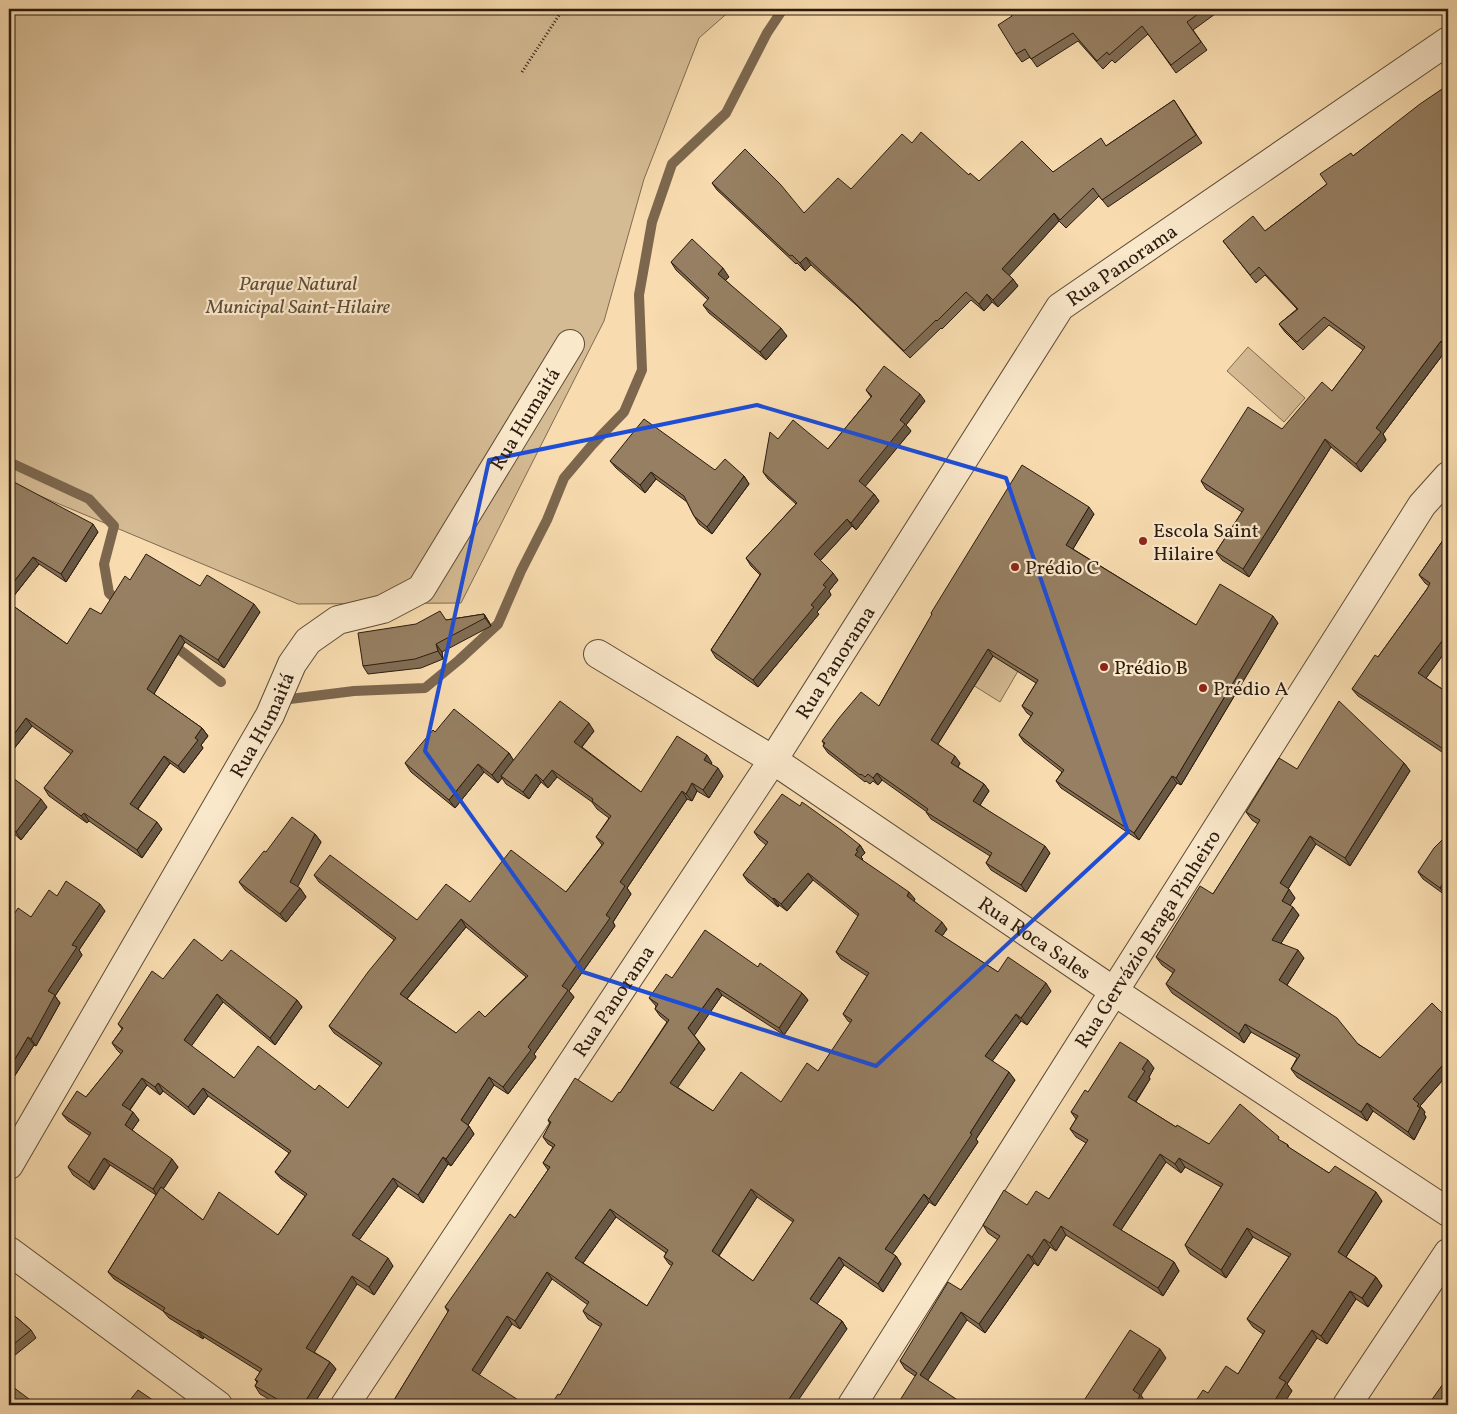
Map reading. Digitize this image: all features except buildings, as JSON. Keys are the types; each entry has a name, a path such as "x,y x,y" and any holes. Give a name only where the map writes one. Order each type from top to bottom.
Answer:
{"street":[{"name":"Rua Panorama","path":"344,1405 774,760 1060,308 1448,41"},
{"name":"Rua Humaitá","path":"9,1165 270,715 292,664 308,641 338,620 383,609 421,589 570,344"},
{"name":"Rua Gervázio Braga Pinheiro","path":"852,1405 1422,505 1448,476"},
{"name":"Rua Roca Sales","path":"598,654 774,760 1115,992 1448,1212"},
{"path":"9,1251 218,1405"},
{"path":"1347,1405 1448,1253"}],"path":[{"path":"522,72 563,9"}],"highlighted area":[{"path":"757,405 1006,478 1128,832 876,1066 583,972 425,751 489,460"}],"green space":[{"name":"Parque Natural Municipal Saint-Hilaire","path":"9,9 732,9 699,38 644,179 604,321 461,603 298,604 9,483"},
{"path":"1248,347 1305,398 1284,422 1227,371"},
{"path":"936,620 1018,671 1000,702 917,650"}],"waterway":[{"path":"290,699 354,691 425,688 498,624 521,571 547,520 564,478 624,412 642,370 639,295 652,222 672,164 726,113 767,33 783,9"},
{"path":"9,462 89,499 114,526 104,564 109,593 122,605"},
{"path":"171,643 221,682"}],"place":[{"name":"Escola Saint Hilaire","path":"1143,541"},
{"name":"Prédio C","path":"1015,567"},
{"name":"Prédio B","path":"1104,667"},
{"name":"Prédio A","path":"1203,688"}]}
